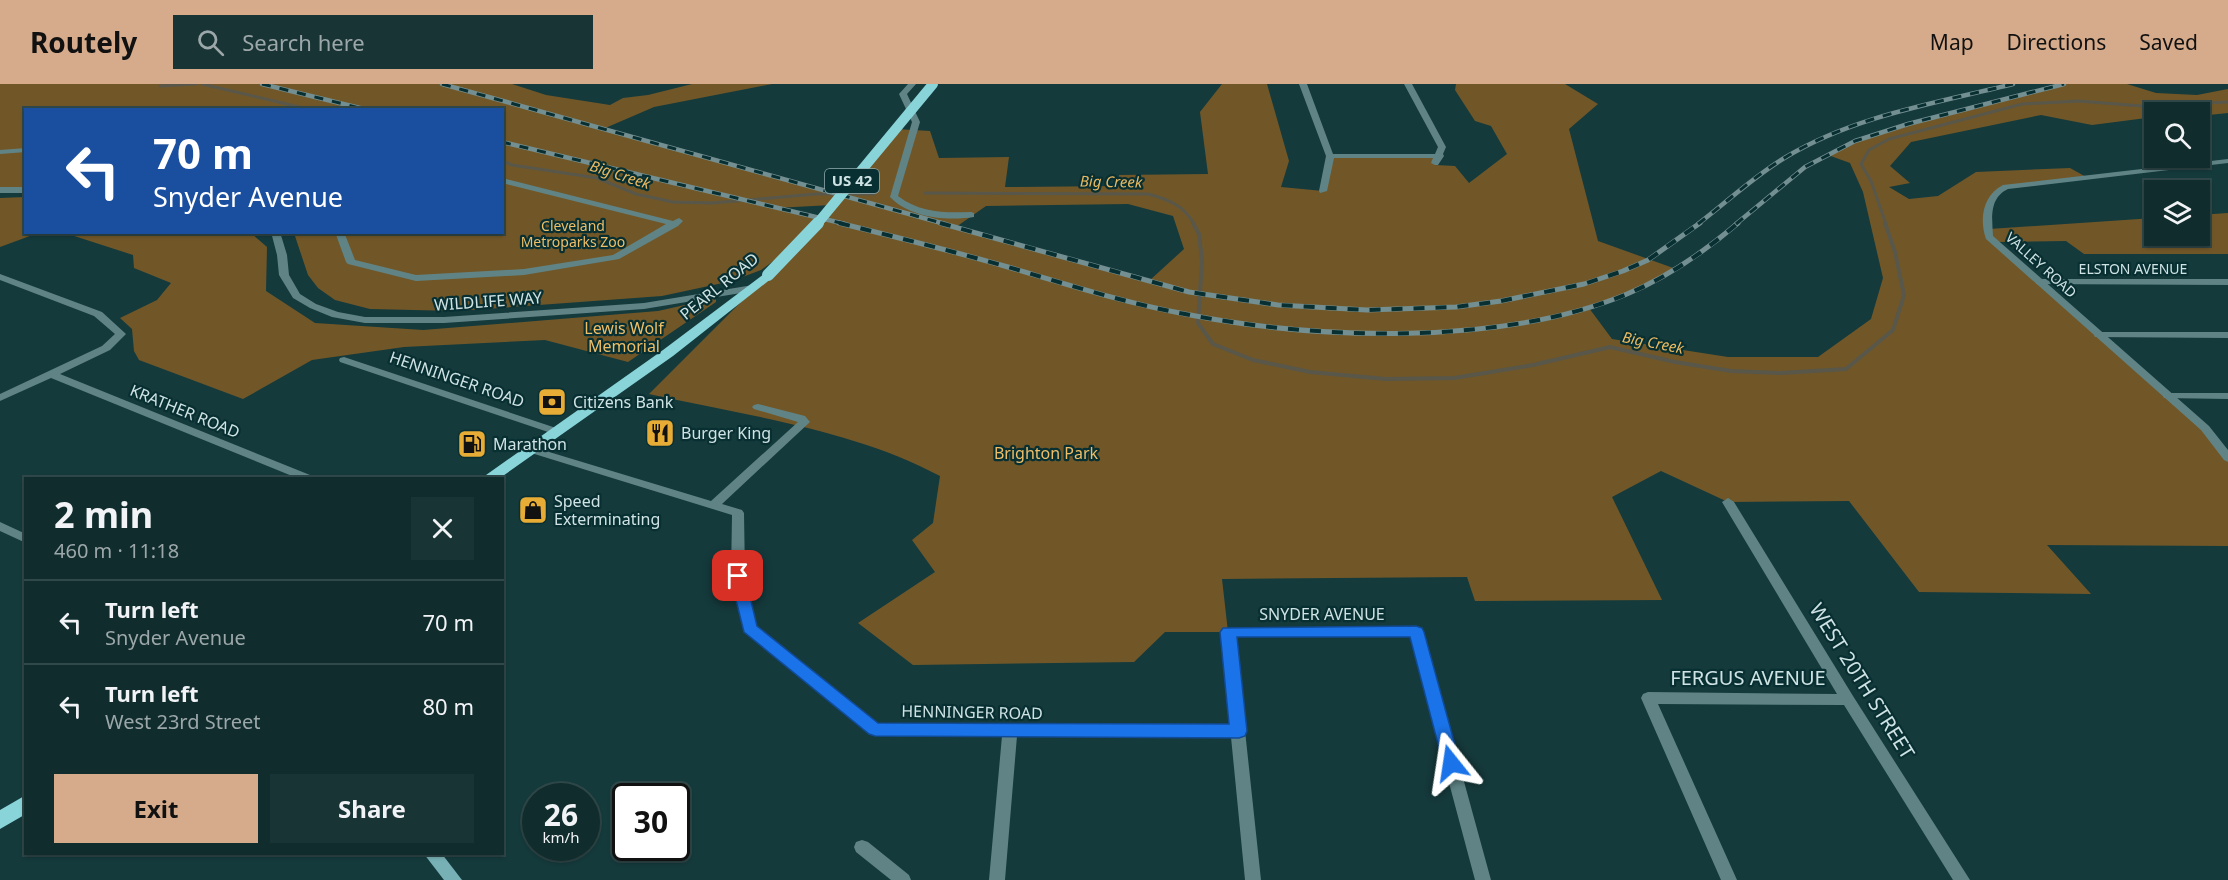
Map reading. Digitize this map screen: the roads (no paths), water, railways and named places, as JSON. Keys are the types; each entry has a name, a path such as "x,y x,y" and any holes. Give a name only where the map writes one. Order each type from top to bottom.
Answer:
{"main road":[{"name":"PEARL ROAD","path":"492,477 668,353 768,275 818,223 933,84"},
{"path":"0,821 24,804"},
{"path":"433,855 454,880"}],"street":[{"path":"912,84 903,94 916,122 894,197 911,210 928,214 971,215"},
{"path":"1303,84 1330,156 1323,191"},
{"path":"1330,156 1437,160 1442,147 1408,84"},
{"path":"0,152 24,150"},
{"name":"VALLEY ROAD","path":"2228,161 2006,187 1995,191 1991,197 1989,237 2205,428 2228,459"},
{"path":"340,234 351,262 416,278 524,272 589,263 616,257 677,223 504,180"},
{"path":"0,190 24,190"},
{"name":"WILDLIFE WAY","path":"276,234 282,255 284,275 296,296 328,312 365,320 444,320 644,306 753,288"},
{"path":"0,277 98,314 121,334 119,339 106,348 0,398"},
{"name":"ELSTON AVENUE","path":"2039,282 2228,282"},
{"path":"2099,335 2228,335"},
{"name":"HENNINGER ROAD","path":"344,360 558,432"},
{"name":"KRATHER ROAD","path":"51,375 304,477"},
{"path":"2168,396 2228,396"},
{"path":"713,505 804,422 801,418 758,407"},
{"name":"HENNINGER ROAD","path":"532,450 738,513 738,576 749,628 875,729 1239,731"},
{"name":"WEST 20TH STREET","path":"1728,502 1848,700 1962,880"},
{"path":"0,526 24,538"},
{"name":"SNYDER AVENUE","path":"1239,731 1228,632 1416,632 1483,880"},
{"name":"FERGUS AVENUE","path":"1729,880 1648,698 1848,700"},
{"path":"997,880 1010,731"},
{"path":"1239,731 1253,880"},
{"path":"862,847 903,880"}],"waterway":[{"name":"Big Creek","path":"160,86 196,84"},
{"name":"Big Creek","path":"202,84 304,108"},
{"name":"Big Creek","path":"1886,224 1871,181 1861,164 1869,150 1889,139 2022,104 2079,101 2141,106 2228,102"},
{"name":"Big Creek","path":"504,162 597,178 636,194 673,202 712,203 816,194 874,194"},
{"name":"Big Creek","path":"925,193 1148,194 1180,207 1194,224"},
{"name":"Big Creek","path":"1193,223 1199,234 1202,261 1198,323 1213,344 1253,360 1310,372 1386,379 1454,378 1533,365 1610,347 1675,362 1731,371 1781,373 1846,369 1893,330 1904,295 1895,252 1885,223"}],"railway":[{"path":"262,84 360,108"},
{"path":"442,84 945,224"},
{"path":"1698,224 1763,172 1812,143 1839,131 1896,112 2013,84"},
{"path":"1736,224 1805,167 1855,141 1908,124 2064,84"},
{"path":"504,142 845,224"},
{"path":"839,223 966,255 1163,310 1237,323 1350,333 1467,330 1524,323 1578,311 1627,294 1657,280 1699,254 1738,223"},
{"path":"940,223 1189,292 1278,305 1367,310 1456,307 1501,301 1584,284 1648,260 1700,223"}],"place":[{"name":"Citizens Bank","path":"552,402"},
{"name":"Burger King","path":"660,433"},
{"name":"Marathon","path":"472,444"},
{"name":"Speed Exterminating","path":"533,510"}],"park label":[{"name":"Cleveland Metroparks Zoo","path":"573,234"},
{"name":"Lewis Wolf Memorial","path":"624,337"},
{"name":"Brighton Park","path":"1046,453"}]}
